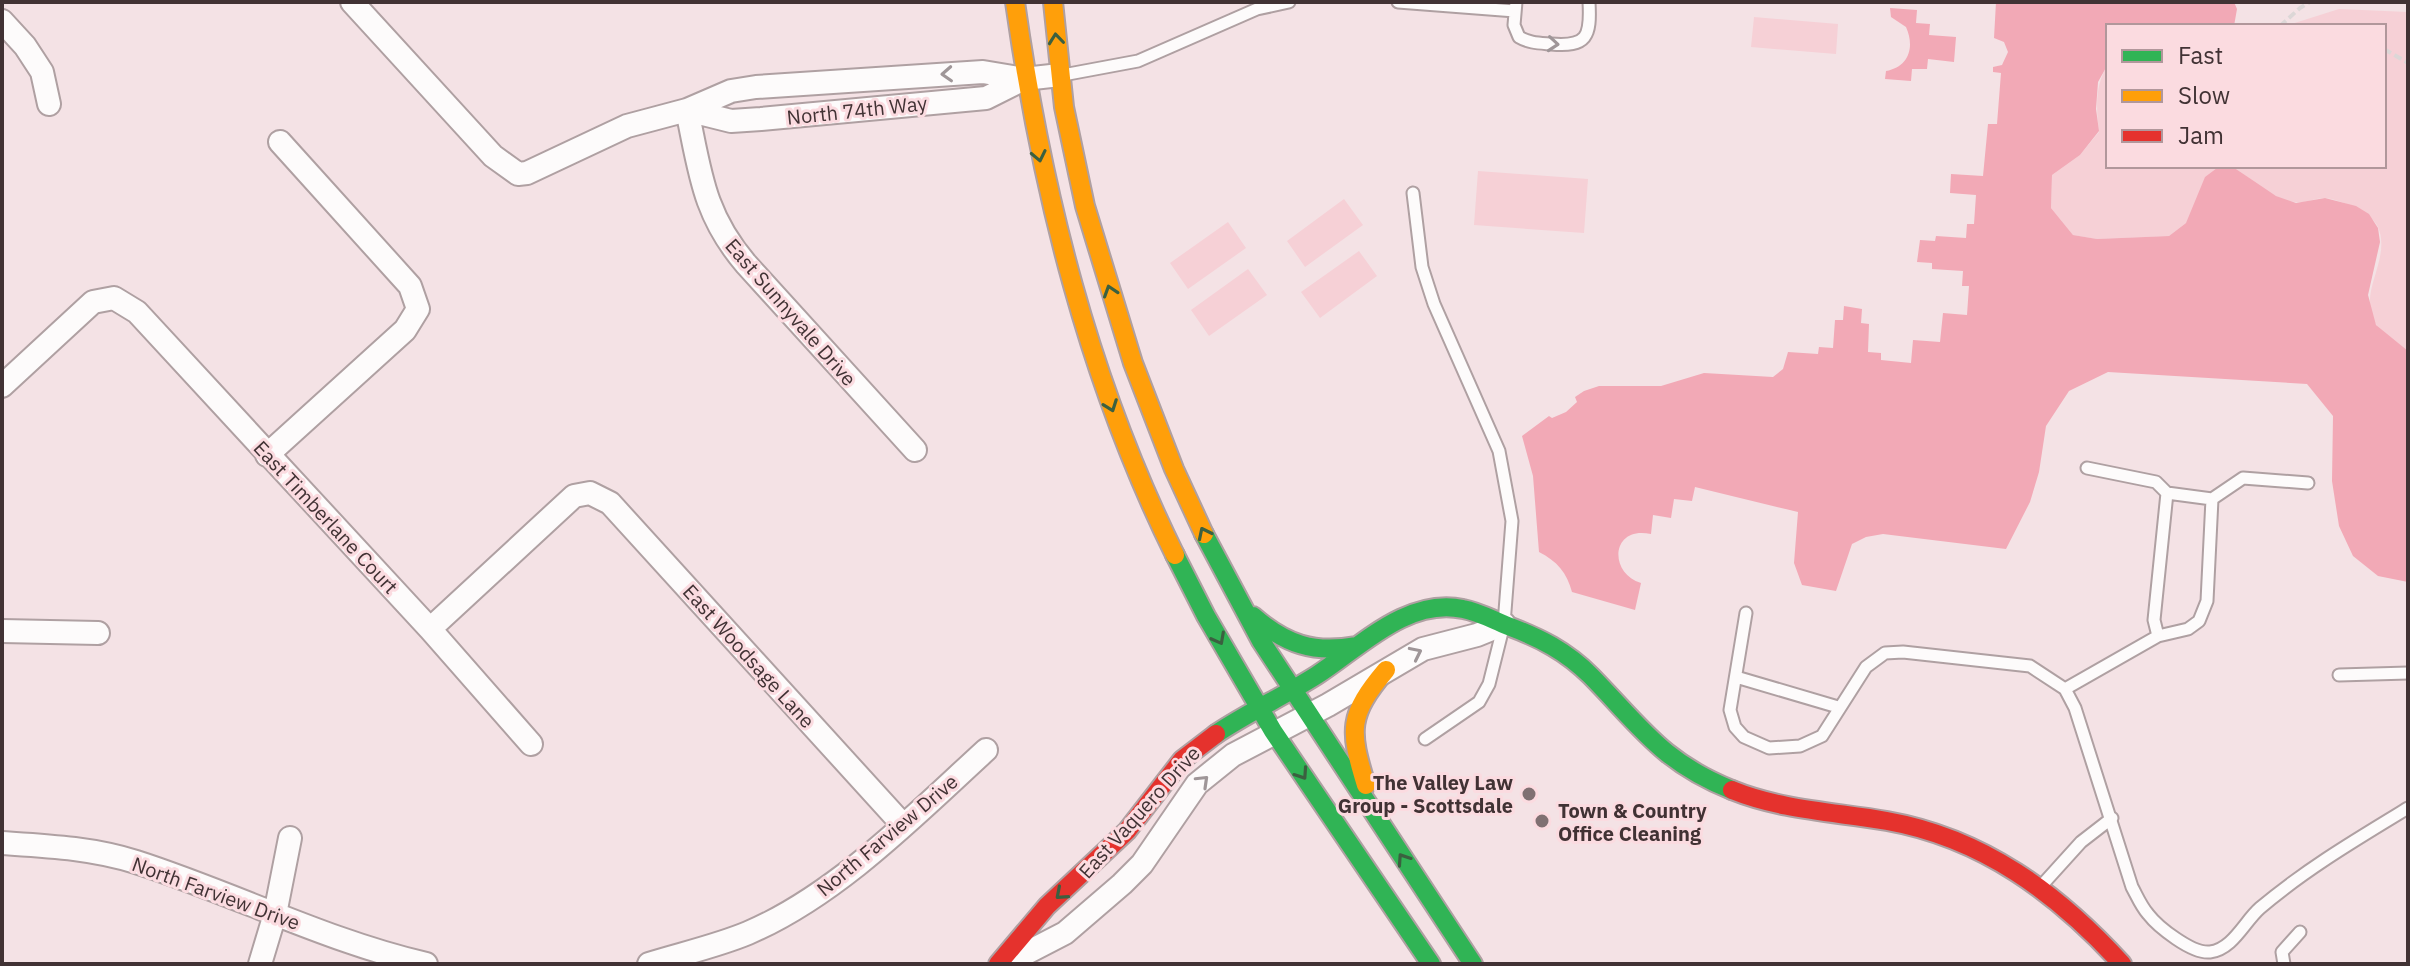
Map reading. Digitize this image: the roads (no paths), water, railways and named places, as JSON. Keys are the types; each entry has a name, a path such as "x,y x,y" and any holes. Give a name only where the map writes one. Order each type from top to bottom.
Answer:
{"main road":[{"path":"1015,2 1024,79 1058,240 1109,401 1170,545 1259,709 1431,964"},
{"path":"1053,2 1060,75 1089,221 1133,363 1174,469 1239,603 1292,691 1473,964"},
{"path":"1239,603 1272,631 1305,649 1334,650 1367,643"},
{"name":"East Vaquero Drive","path":"998,964 1046,907 1119,841 1188,754 1207,739 1292,691 1407,618 1434,608 1456,607 1480,612 1560,649 1581,665 1653,743 1704,779 1774,803 1895,822 1948,837 1997,858 2042,885 2075,913 2122,964"},
{"path":"1376,818 1355,749 1352,724 1365,696 1386,670"}],"street":[{"name":"North 74th Way","path":"352,2 493,156 518,174 527,173 627,126 687,110 731,91 870,78 983,72 1024,79 1060,75"},
{"path":"2,21 25,46 42,72 49,104"},
{"name":"North 74th Way","path":"687,110 731,121 784,117 986,98 1024,79"},
{"path":"783,85 784,117"},
{"name":"East Sunnyvale Drive","path":"687,110 706,196 723,235 915,450"},
{"path":"267,455 405,330 418,309 410,286 280,142"},
{"name":"East Timberlane Court","path":"2,386 93,302 114,298 137,312 430,629 531,744"},
{"name":"East Woodsage Lane","path":"430,629 574,496 590,493 610,503 903,825"},
{"name":"East Vaquero Drive","path":"1005,964 1065,933 1142,864 1197,784 1233,755 1308,716 1423,649 1504,624"},
{"path":"2,631 98,633"},
{"name":"North Farview Drive","path":"649,964 748,933 813,898 903,825 986,750"},
{"path":"1157,791 1180,809"},
{"path":"260,964 275,914 290,838"},
{"path":"1119,841 1142,864"},
{"name":"North Farview Drive","path":"2,843 72,847 135,862 275,914 426,964"}],"lane":[{"name":"North 74th Way","path":"1060,75 1138,61 1257,9 1289,2"},
{"path":"1398,2 1515,6 1514,25 1519,37 1530,42 1570,46 1581,42 1587,34 1589,2"},
{"path":"869,109 870,78"},
{"path":"1413,193 1419,253 1434,304 1486,419 1505,474 1512,521 1504,624 1485,693 1472,708 1425,739"},
{"path":"2087,468 2156,482 2167,493 2212,499 2243,478 2308,483"},
{"path":"2158,636 2154,620 2167,493"},
{"path":"2065,689 2158,636 2188,629 2199,621 2207,601 2212,499"},
{"path":"1746,613 1730,710 1735,727 1744,737 1769,748 1800,746 1822,736 1866,667 1885,653 1903,652 2030,666 2052,678 2065,689 2075,708 2132,887 2147,914 2194,949 2210,952 2232,941 2256,912 2290,883 2408,808"},
{"path":"2339,675 2408,673"},
{"path":"1736,677 1838,707"},
{"path":"2042,885 2081,842 2112,818"},
{"path":"2284,964 2282,952 2300,932"}],"place":[{"name":"The Valley Law Group - Scottsdale","path":"1529,794"},
{"name":"Town & Country Office Cleaning","path":"1542,821"}]}
